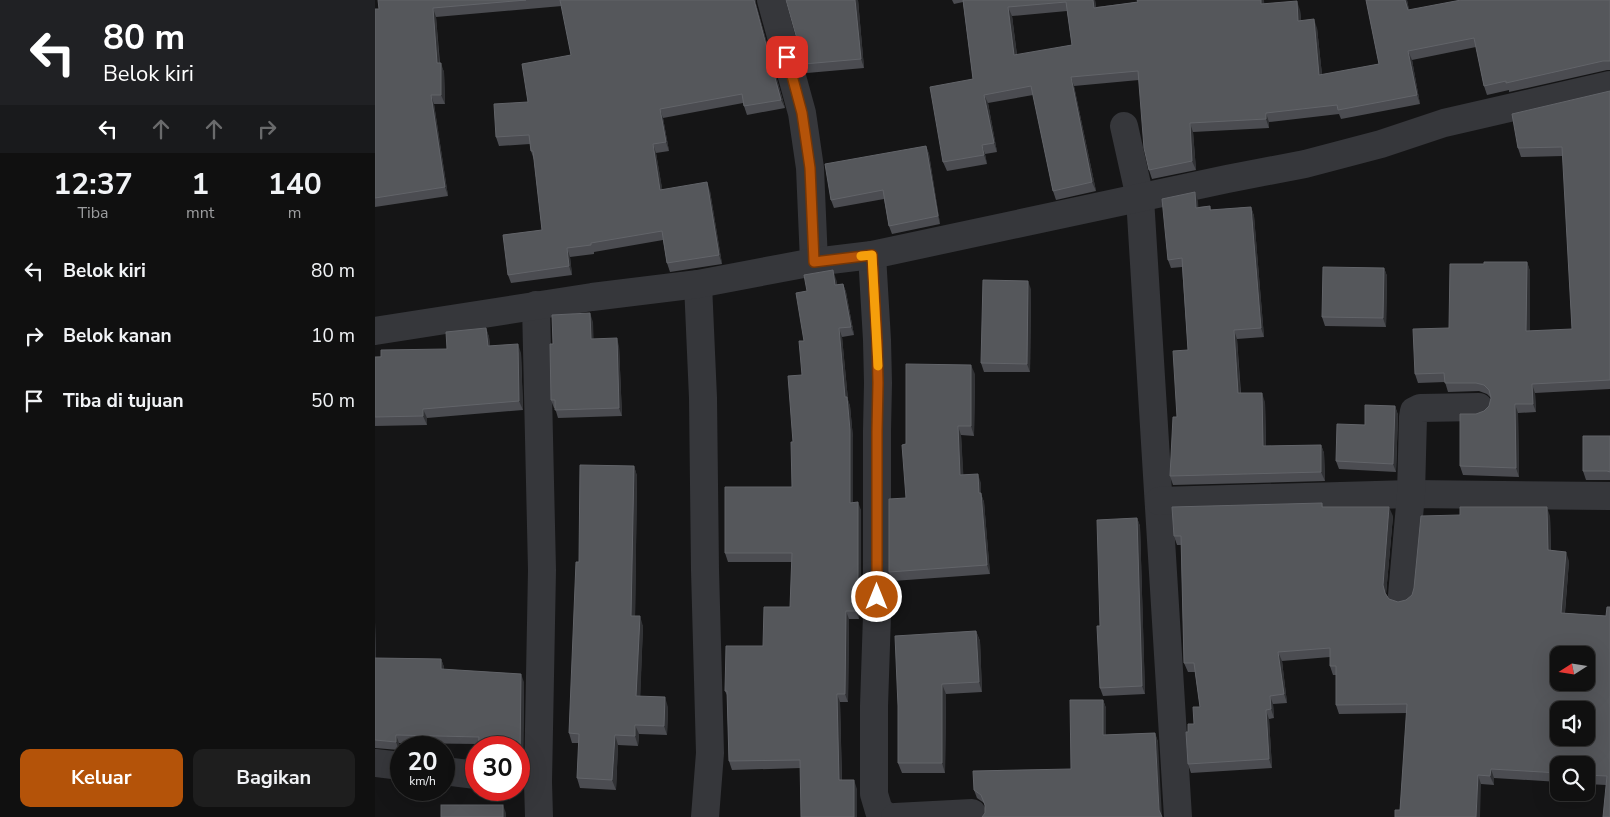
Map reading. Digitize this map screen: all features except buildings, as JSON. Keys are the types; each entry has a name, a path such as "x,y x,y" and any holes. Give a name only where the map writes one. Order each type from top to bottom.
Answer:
{"street":[{"path":"771,0 802,113 810,168 814,262"},
{"path":"375,331 537,305 698,284 814,262 872,255 1305,164 1381,144 1444,123 1610,85"},
{"path":"1124,126 1140,198 1179,817"},
{"path":"872,255 878,383 874,794 879,811 888,817"},
{"path":"698,284 703,398 710,753 705,817"},
{"path":"530,751 542,570 537,305"},
{"path":"1402,595 1411,494 1414,411 1421,408 1479,407"},
{"path":"1159,501 1411,494 1610,496"},
{"path":"375,763 390,765"},
{"path":"530,788 539,817"},
{"path":"895,817 972,813 973,817"}],"slow traffic":[{"path":"861,256 872,255 878,366"}],"route":[{"path":"787,57 802,113 810,168 814,262 872,255 878,383 877,597"}]}
